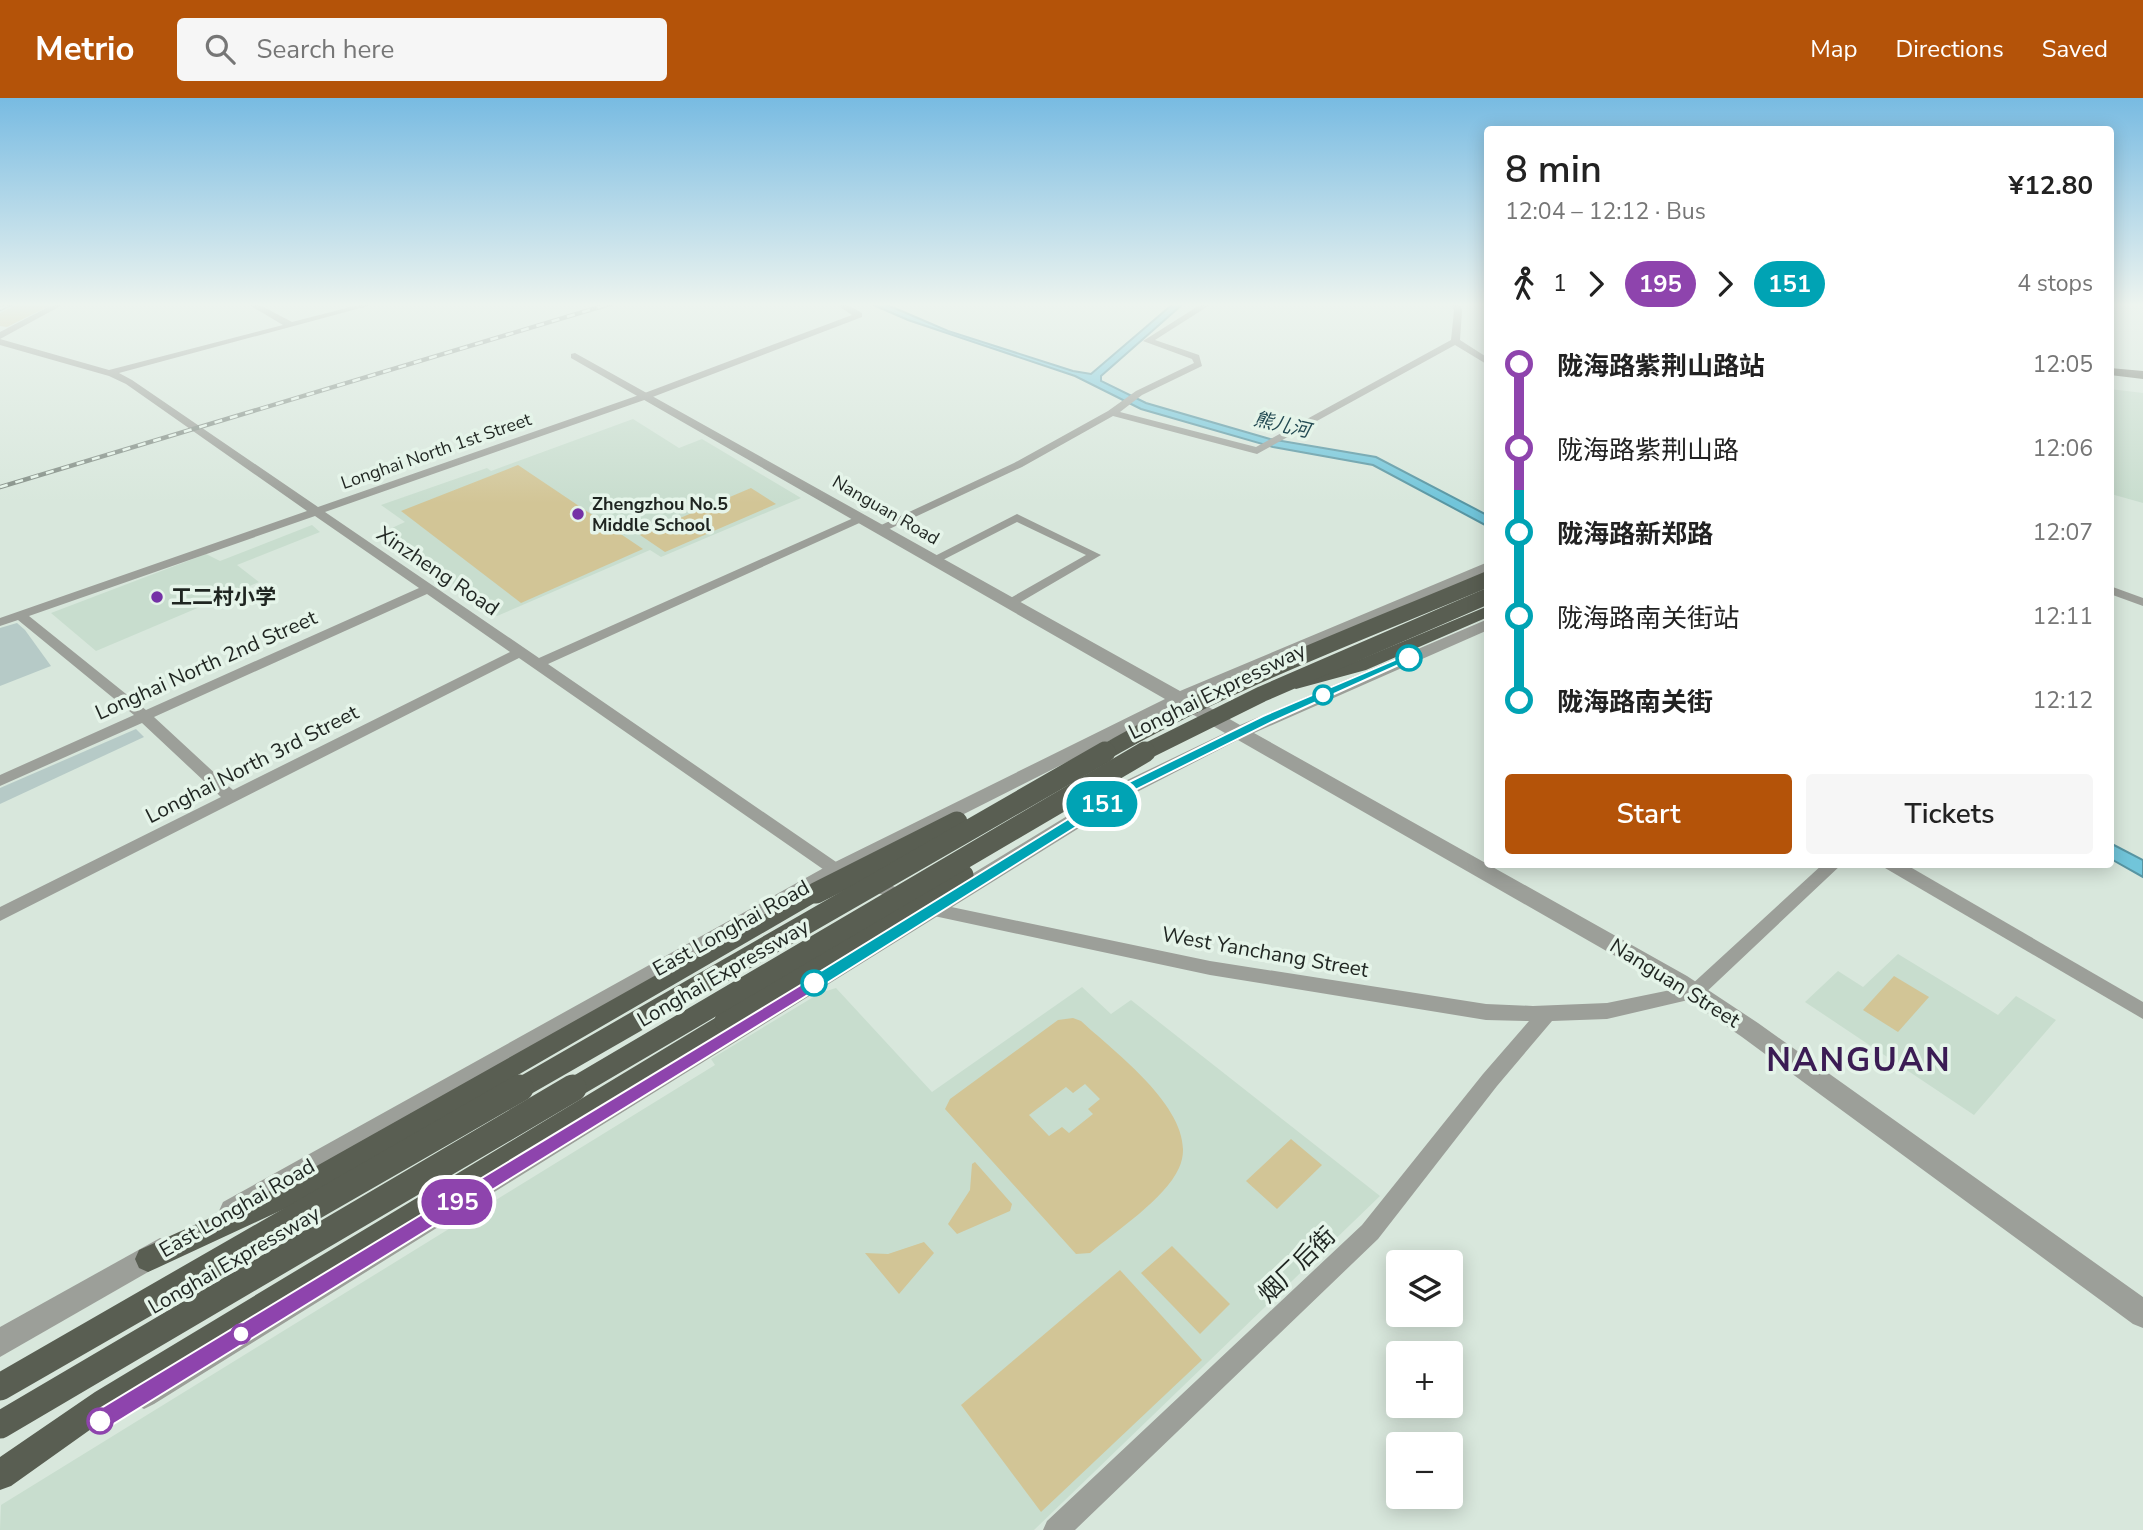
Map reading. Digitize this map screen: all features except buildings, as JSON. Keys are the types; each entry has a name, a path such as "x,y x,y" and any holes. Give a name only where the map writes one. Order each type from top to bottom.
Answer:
{"highway":[{"name":"Longhai Expressway","path":"0,1387 1057,777 1221,692 1484,581"},
{"name":"Longhai Expressway","path":"0,1425 1141,754 1262,694 1484,598"},
{"path":"1262,694 1360,666 1484,613"},
{"path":"148,1259 290,1194 859,869 1057,777"},
{"path":"0,1475 105,1402 1020,840 1077,793"}],"main road":[{"path":"2114,371 2143,375"},
{"path":"2114,378 2143,382"}],"street":[{"name":"Xinzheng Road","path":"99,370 144,392 314,512 522,651 836,870"},
{"path":"108,373 120,370"},
{"name":"Nanguan Road","path":"600,370 1178,697"},
{"name":"Longhai North 1st Street","path":"0,622 715,370"},
{"path":"881,529 1018,465 1117,409 1139,393 1187,370"},
{"path":"1117,409 1257,451 1402,370"},
{"path":"935,559 1017,517 1095,555 1012,603"},
{"path":"539,663 862,518"},
{"name":"East Longhai Road","path":"0,1343 836,870 1178,697 1484,568"},
{"name":"Longhai North 2nd Street","path":"0,781 429,588"},
{"path":"2114,591 2143,602"},
{"path":"20,615 144,716 232,798"},
{"path":"0,1482 1130,787 1240,732 1484,626"},
{"name":"Longhai North 3rd Street","path":"0,915 522,651"},
{"name":"Nanguan Street","path":"1178,697 1695,992 2142,1311"},
{"path":"1695,992 1830,868"},
{"path":"1898,868 2143,1011"},
{"name":"West Yanchang Street","path":"836,870 934,910 1210,968 1486,1012 1606,1012 1695,992"},
{"name":"烟厂后街","path":"1056,1530 1370,1232 1490,1080 1547,1014"}],"shaded area":[{"path":"2114,389 2143,393 2143,503 2114,495"},
{"name":"Zhengzhou No.5 Middle School","path":"633,419 679,448 702,439 801,498 661,557 650,550 497,616 383,532 405,522 381,505 487,468 491,471"},
{"path":"518,465 643,549 521,603 401,511"},
{"path":"751,488 776,504 665,552 640,535"},
{"name":"工二村小学","path":"312,525 320,532 237,565 259,582 96,651 51,613 206,554 220,561"},
{"path":"1898,954 1998,1015 2016,996 2056,1020 1974,1115 1805,1002 1838,971 1863,987"},
{"path":"1894,976 1929,997 1898,1032 1863,1010"},
{"path":"1082,987 1111,1014 1131,1000 1380,1196 1034,1530 0,1530 1,1505 715,1065 711,1059 820,993 836,988 932,1092"},
{"path":"1073,1018 1081,1021 1151,1086 1178,1127 1183,1148 1179,1168 1163,1191 1090,1253 1076,1254 945,1109 950,1099 1058,1020","holes":["1085,1084 1100,1099 1088,1109 1093,1114 1069,1133 1062,1127 1049,1136 1029,1115 1066,1087 1073,1093"]},
{"path":"1291,1139 1322,1165 1277,1209 1246,1181"},
{"path":"975,1162 1012,1204 1010,1211 957,1234 948,1224 970,1190 972,1164"},
{"path":"924,1242 934,1253 899,1294 865,1253 888,1254"},
{"path":"1172,1246 1230,1304 1200,1334 1141,1273"},
{"path":"1120,1270 1202,1360 1041,1512 961,1405"}],"water":[{"path":"1057,370 1091,374 1096,370 1108,370 1101,376 1101,381 1146,403 1270,439 1376,457 1484,513 1484,524 1373,465 1273,447 1141,409 1075,376"},
{"path":"2114,845 2143,860 2143,877 2114,861"}],"railway":[{"path":"0,487 390,370"}],"bus line":[{"name":"151","path":"814,983 1130,787 1267,719 1409,658"},
{"name":"195","path":"100,1421 814,983"}],"place":[{"name":"Zhengzhou No.5 Middle School","path":"578,514"},
{"name":"工二村小学","path":"157,597"}],"district":[{"name":"NANGUAN","path":"1859,1059"}],"water label":[{"name":"熊儿河","path":"1282,424"}]}
